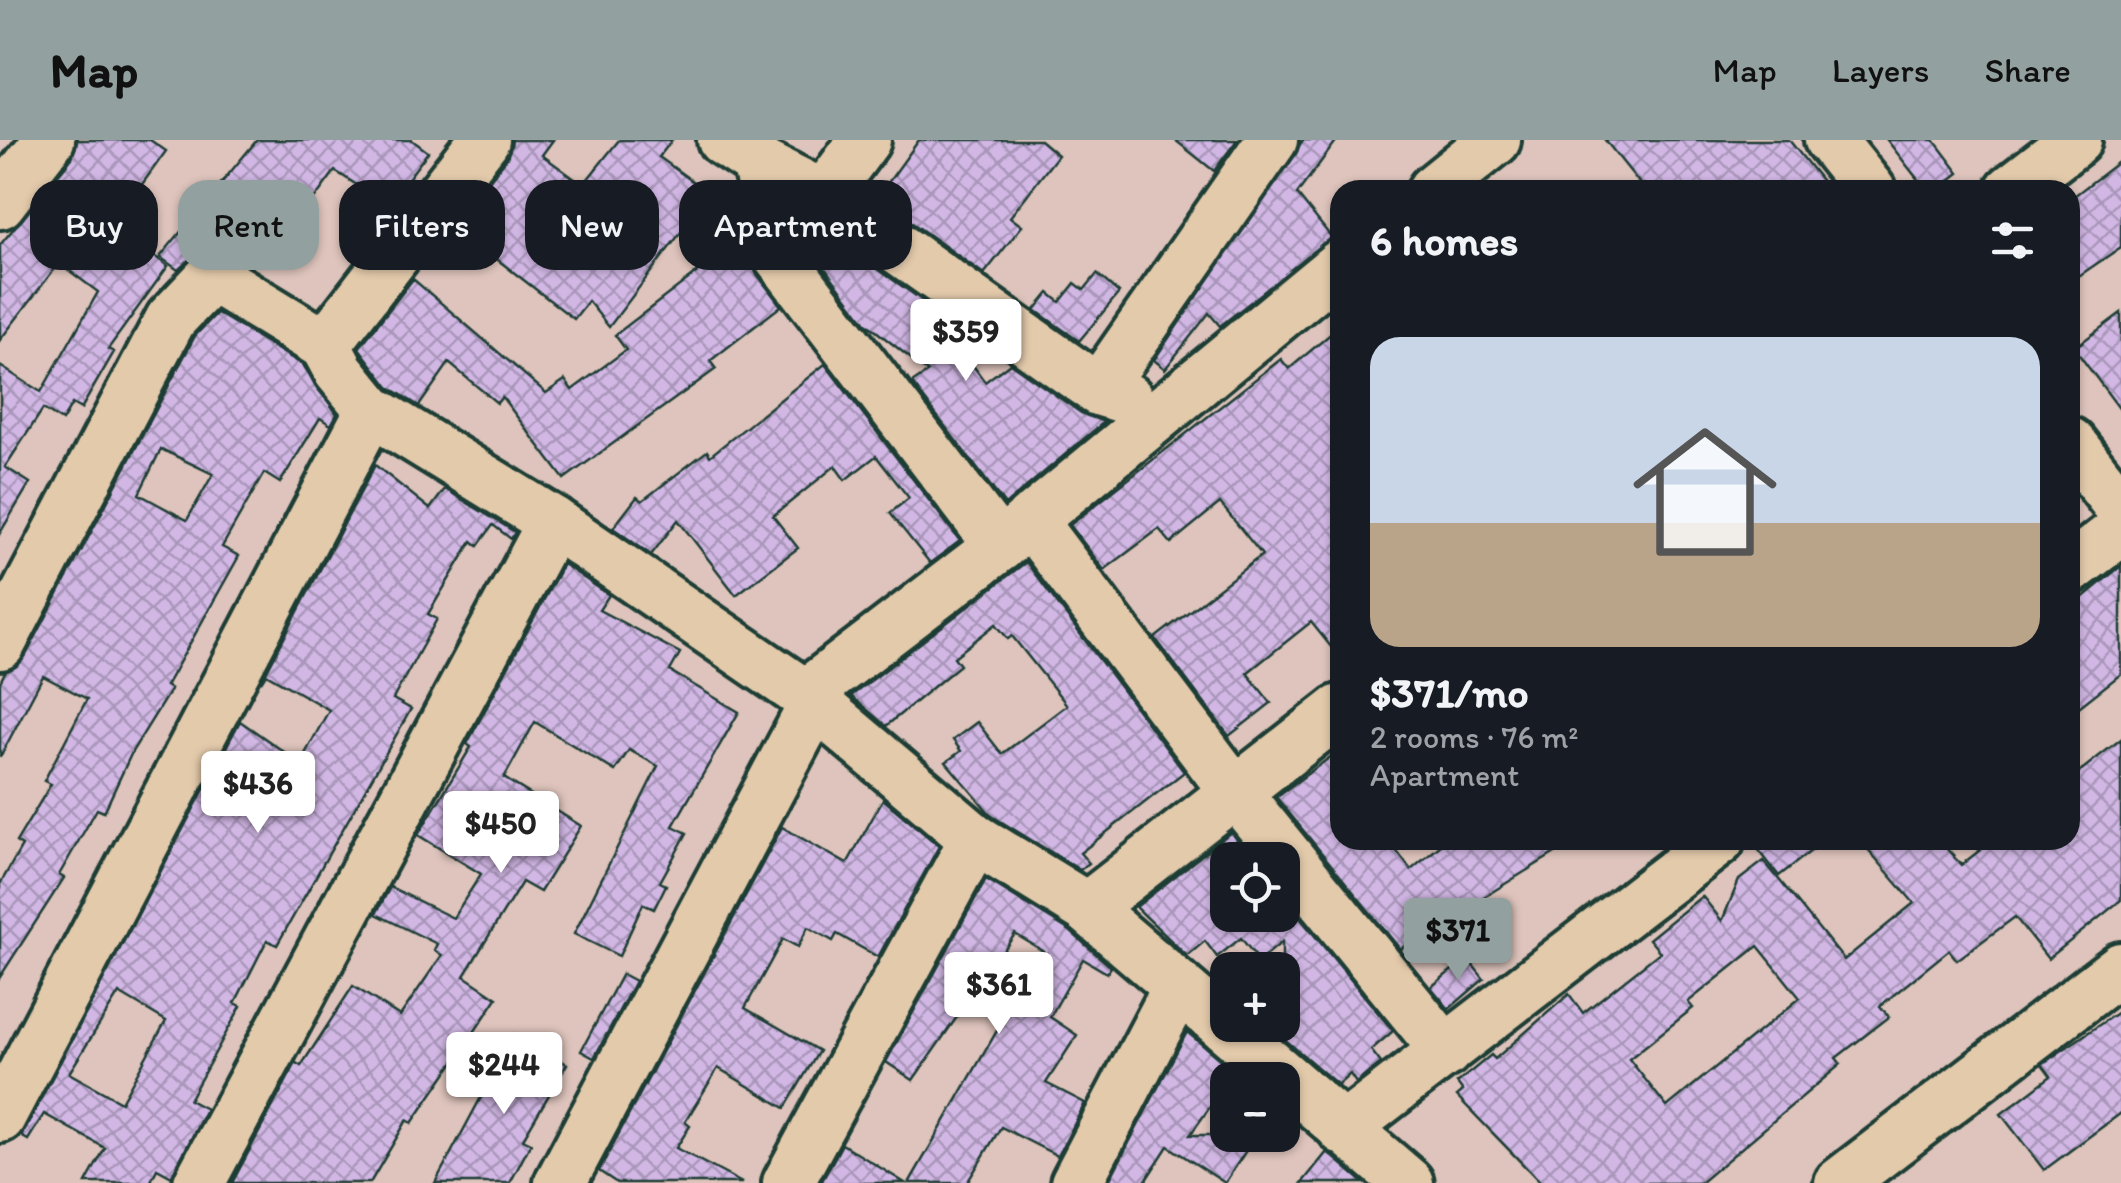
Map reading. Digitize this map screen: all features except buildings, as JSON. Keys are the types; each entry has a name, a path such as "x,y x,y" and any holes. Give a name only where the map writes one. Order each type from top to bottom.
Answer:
{"street":[{"path":"0,203 49,140"},
{"path":"325,346 484,140"},
{"path":"836,180 865,140"},
{"path":"1098,390 1272,140"},
{"path":"1446,180 1496,140"},
{"path":"1830,140 1862,180"},
{"path":"2024,180 2076,140"},
{"path":"740,151 794,180"},
{"path":"740,151 751,180"},
{"path":"912,258 1098,390 1161,408"},
{"path":"791,270 1234,792 1446,1051"},
{"path":"560,1183 810,700 1330,273"},
{"path":"0,644 171,319 212,276 325,346 339,371 371,410 553,522 810,700 975,839 1087,908 1408,1183"},
{"path":"0,1117 371,410"},
{"path":"2080,456 2121,508"},
{"path":"199,1183 553,522"},
{"path":"2080,561 2121,530"},
{"path":"1087,908 1330,718"},
{"path":"788,1183 975,839"},
{"path":"1344,1129 1706,850"},
{"path":"1840,1183 2121,968"},
{"path":"1076,1183 1178,988"}]}
